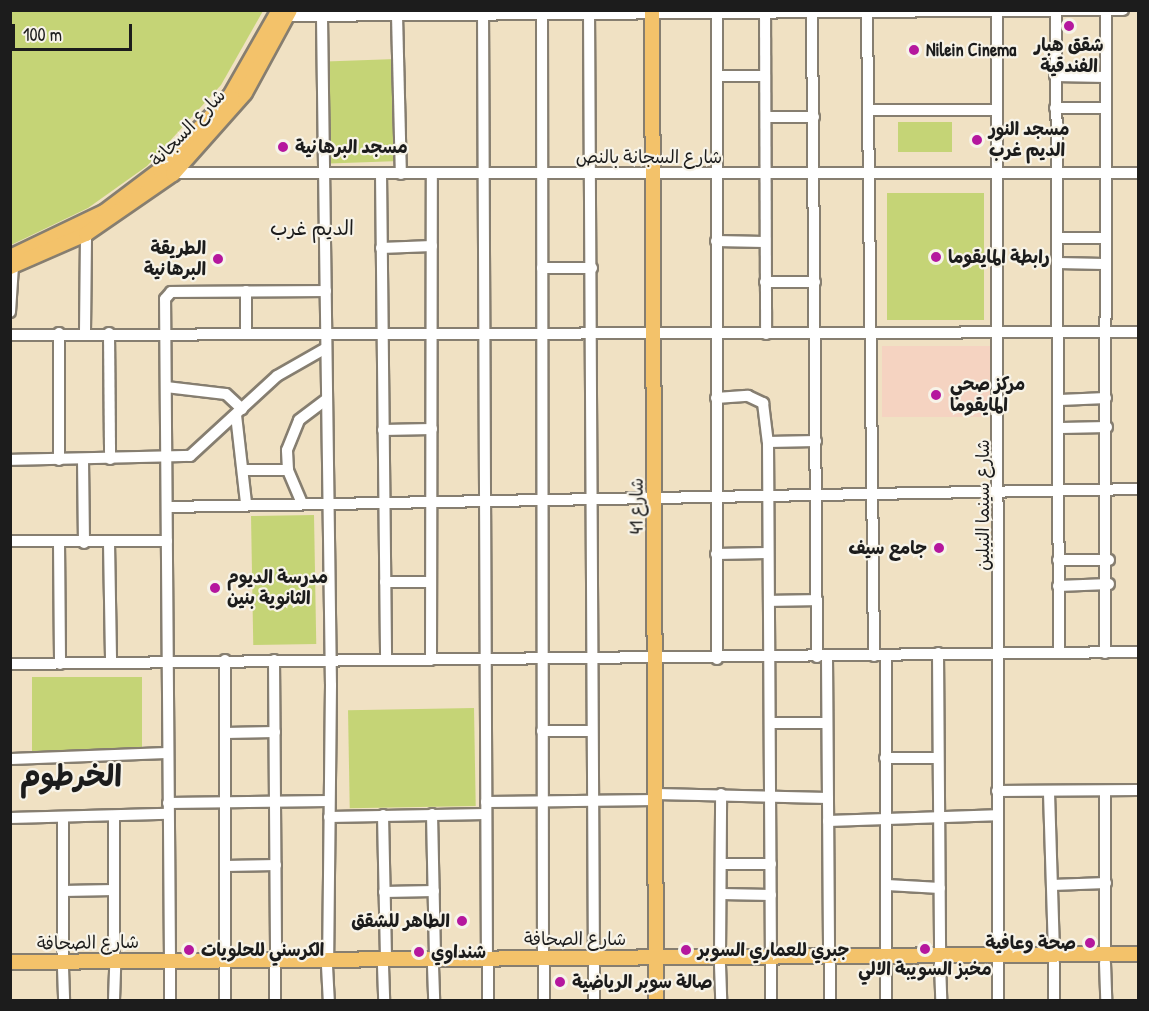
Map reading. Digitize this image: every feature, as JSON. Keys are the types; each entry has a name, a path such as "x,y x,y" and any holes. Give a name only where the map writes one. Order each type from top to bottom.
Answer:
{"main road":[{"name":"شارع السجانة","path":"11,264 86,234 166,172 245,93 285,12"},
{"name":"شارع 41","path":"652,12 656,1000"},
{"name":"شارع السجانة","path":"11,264 104,212 166,172"},
{"name":"شارع الصحافة","path":"10,962 115,964 1054,960 1105,959 1138,954"},
{"name":"شارع الصحافة","path":"1105,959 1138,963"},
{"name":"شارع الصحافة","path":"10,969 63,964"}],"street":[{"path":"285,12 322,17 380,13 397,15 542,11 1123,10"},
{"path":"542,11 544,1000"},
{"path":"590,11 594,497 592,730 594,1000"},
{"path":"1056,11 1055,173 1060,399 1059,653"},
{"path":"1105,653 1109,560 1104,264 1106,11"},
{"path":"483,12 488,1000"},
{"path":"717,12 717,659"},
{"path":"765,12 766,334"},
{"path":"812,12 817,600 827,723 830,1000"},
{"path":"867,12 872,110 874,656"},
{"name":"شارع سينما النيلين","path":"998,12 1000,493 996,815 998,1000"},
{"path":"397,15 401,174"},
{"path":"322,17 326,174 329,1000"},
{"path":"717,76 765,76"},
{"path":"1055,76 1106,77"},
{"path":"1055,108 1106,108"},
{"path":"872,110 997,110"},
{"path":"766,117 814,117"},
{"name":"شارع السجانة بالنص","path":"166,172 326,174 591,172 872,175 1138,173"},
{"path":"381,173 386,660"},
{"path":"430,660 432,173"},
{"path":"85,332 86,234"},
{"path":"1057,238 1104,237"},
{"path":"716,241 765,242"},
{"path":"381,248 432,246"},
{"path":"1058,263 1104,264"},
{"path":"10,312 11,264"},
{"path":"542,268 592,268"},
{"path":"765,282 815,282"},
{"path":"246,291 246,333"},
{"path":"170,1000 166,662 168,458 165,299 171,292 326,291"},
{"path":"10,334 246,333 382,337 1138,332"},
{"path":"59,333 59,460"},
{"path":"109,333 110,459"},
{"path":"10,460 168,458 201,450 283,371 326,348"},
{"path":"166,387 226,394 239,412 246,503"},
{"path":"716,398 748,396 763,403 768,442 771,1000"},
{"path":"1060,399 1106,398"},
{"path":"301,501 288,470 288,450 299,420 326,400"},
{"path":"1060,428 1107,427"},
{"path":"383,430 432,429"},
{"path":"768,442 816,441"},
{"path":"83,460 84,543"},
{"path":"245,470 288,470"},
{"path":"168,507 326,500 1000,493 1138,489"},
{"path":"10,541 167,542"},
{"path":"59,543 60,664"},
{"path":"109,543 111,663"},
{"path":"716,554 767,553"},
{"path":"1058,560 1109,560"},
{"path":"385,582 431,582"},
{"path":"1058,586 1108,584"},
{"path":"769,601 817,600"},
{"path":"10,664 225,660 769,659 938,653 1138,652"},
{"path":"938,653 941,1000"},
{"path":"886,655 886,1000"},
{"path":"225,660 225,1000"},
{"path":"274,660 275,1000"},
{"path":"770,723 827,723"},
{"path":"542,731 592,730"},
{"path":"225,733 275,732"},
{"path":"10,759 168,753"},
{"path":"885,758 938,758"},
{"path":"997,791 1049,793 1138,790"},
{"path":"1105,791 1106,1000"},
{"path":"1049,793 1054,1000"},
{"path":"486,802 594,801 720,794 771,799 828,798"},
{"path":"720,794 721,1000"},
{"path":"10,818 114,816 225,802 329,801"},
{"path":"432,814 434,1000"},
{"path":"329,817 486,814"},
{"path":"828,821 996,815"},
{"path":"114,816 114,1000"},
{"path":"383,816 384,1000"},
{"path":"63,817 64,1000"},
{"path":"721,864 771,864"},
{"path":"225,866 276,865"},
{"path":"1052,885 1106,883"},
{"path":"887,885 940,888"},
{"path":"63,891 114,890"},
{"path":"384,892 434,891"},
{"path":"721,894 771,895"}],"shaded area":[{"name":"مركز صحي المايقوما","path":"882,346 991,346 991,417 882,417"}],"green space":[{"path":"11,10 263,11 221,85 147,166 88,208 11,245"},
{"path":"396,59 400,161 330,163 326,61"},
{"path":"898,122 952,122 952,152 898,152"},
{"name":"رابطة المايقوما","path":"887,193 984,193 984,320 887,320"},
{"path":"314,515 316,644 253,645 251,516"},
{"path":"32,677 142,677 142,752 32,752"},
{"path":"474,708 476,806 350,808 348,710"}],"place":[{"name":"شقق هبار الفندقية","path":"1069,26"},
{"name":"Nilein Cinema","path":"914,50"},
{"name":"مسجد النور الديم غرب","path":"977,140"},
{"name":"مسجد البرهانية","path":"283,147"},
{"name":"رابطة المايقوما","path":"936,257"},
{"name":"الطريقة البرهانية","path":"218,259"},
{"name":"مركز صحي المايقوما","path":"936,395"},
{"name":"جامع سيف","path":"939,548"},
{"name":"مدرسة الديوم الثانوية بنين","path":"215,588"},
{"name":"الطاهر للشقق","path":"462,921"},
{"name":"صحة وعافية","path":"1090,943"},
{"name":"مخبز السويبة الالي","path":"925,949"},
{"name":"الكرسني للحلويات","path":"189,950"},
{"name":"جبري للعماري السوبر","path":"686,950"},
{"name":"شنداوي","path":"419,952"},
{"name":"صالة سوبر الرياضية","path":"560,982"}],"district":[{"name":"الديم غرب","path":"312,227"},
{"name":"الخرطوم","path":"71,775"}]}
